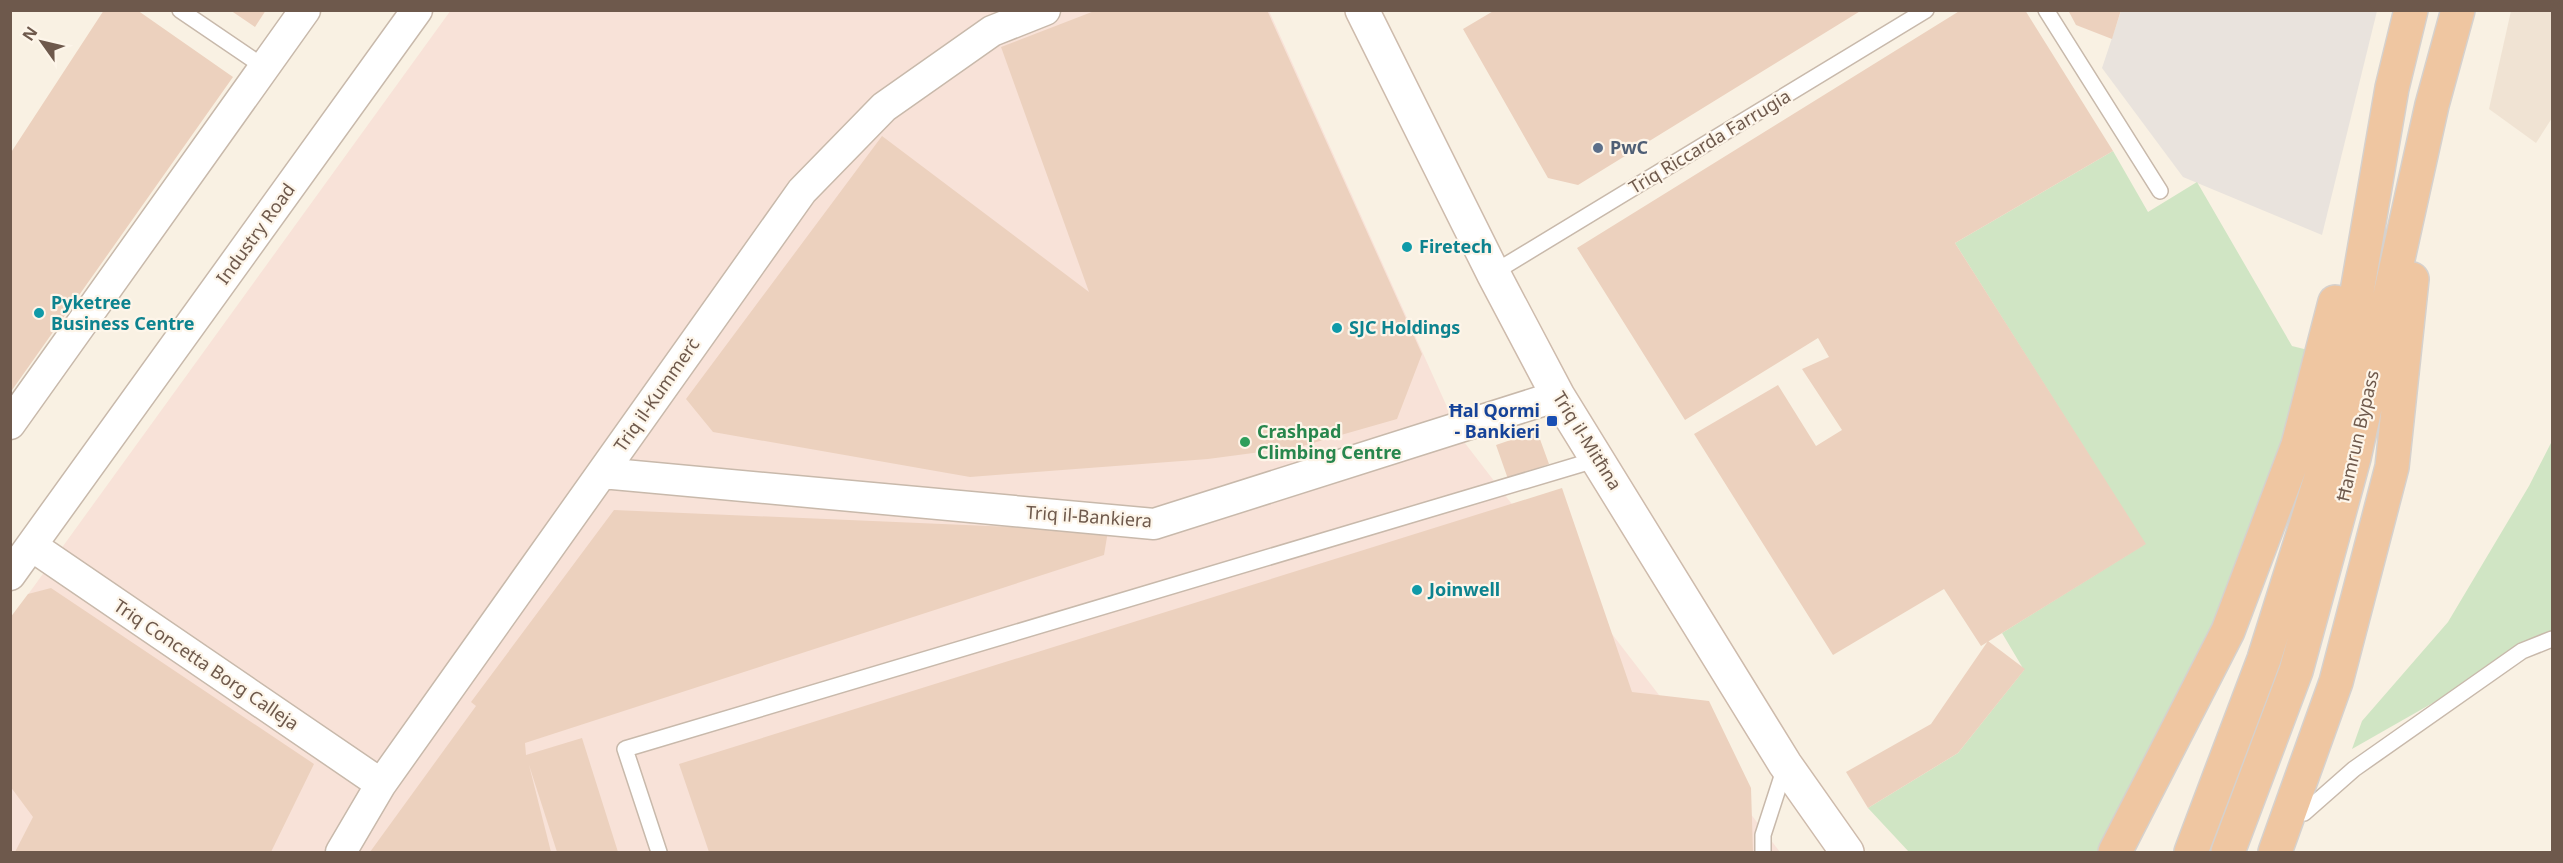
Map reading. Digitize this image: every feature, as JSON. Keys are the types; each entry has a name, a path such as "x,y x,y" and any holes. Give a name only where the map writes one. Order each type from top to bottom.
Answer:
{"highway":[{"name":"Ħamrun Bypass","path":"2191,852 2264,659 2330,449 2392,88 2411,10"},
{"name":"Ħamrun Bypass","path":"2228,852 2296,671 2355,458 2432,105 2458,10"},
{"path":"2115,852 2228,631 2298,445 2392,88"},
{"path":"2275,852 2336,682 2392,467 2432,105"}],"main road":[{"name":"Triq il-Mitħna","path":"1362,10 1493,273 1558,396 1785,764 1847,852"}],"street":[{"path":"10,424 305,10"},
{"name":"Industry Road","path":"10,575 417,10"},
{"name":"Triq il-Kummerċ","path":"341,852 381,784 802,191 884,107 992,31 1045,10"},
{"name":"Triq il-Bankiera","path":"602,473 1154,524 1558,396"},
{"name":"Triq Concetta Borg Calleja","path":"32,546 381,784"}],"lane":[{"path":"180,10 264,67"},
{"name":"Triq Riccarda Farrugia","path":"1493,273 1926,10"},
{"path":"2046,10 2160,191"},
{"path":"659,852 625,749 1598,459"},
{"path":"2291,807 2304,813 2354,769 2522,651 2553,639"},
{"path":"1763,852 1763,835 1785,764"}],"shaded area":[{"path":"451,10 1269,11 1461,438 1780,852 11,852 11,618"},
{"path":"2121,11 2377,11 2322,235 2183,177 2102,68"},
{"path":"2511,11 2552,11 2552,118 2536,143 2489,109"}],"green space":[{"path":"2113,151 2148,212 2197,182 2292,346 2312,351 2269,497 2209,647 2100,852 1909,852 1868,808 1958,753 2024,670 2002,633 2145,544 1955,243"},
{"path":"2552,441 2552,635 2352,749 2362,721 2448,622 2529,486"}],"building":[{"path":"104,10 137,10 233,77 10,393 10,154"},
{"path":"230,10 266,10 255,27"},
{"path":"1097,10 1267,10 1422,354 1397,419 1299,447 1208,459 970,477 713,432 686,399 882,136 1089,292 1001,47"},
{"path":"1495,10 1862,10 1578,185 1548,178 1463,29"},
{"path":"1961,10 2025,10 2113,151 1955,243 2146,544 1981,646 1944,589 1833,655 1694,434 1778,385 1816,446 1842,430 1802,369 1829,357 1818,338 1685,420 1577,248"},
{"path":"2068,10 2121,10 2112,39 2076,25"},
{"path":"1537,431 1549,464 1508,479 1496,445"},
{"name":"Joinwell","path":"1562,488 1632,692 1709,701 1751,788 1753,852 709,852 679,764"},
{"path":"614,510 1108,531 1104,555 525,743 526,755 582,738 618,852 557,852 529,765 551,852 370,852 476,706 471,702"},
{"path":"51,588 314,764 271,852 15,852 33,817 10,786 10,618 28,594"},
{"path":"1988,641 2025,669 1958,753 1868,808 1846,772 1931,724"}],"place":[{"name":"PwC","path":"1598,148"},
{"name":"Firetech","path":"1407,247"},
{"name":"Pyketree Business Centre","path":"39,313"},
{"name":"SJC Holdings","path":"1337,328"},
{"name":"Ħal Qormi - Bankieri","path":"1552,421"},
{"name":"Crashpad Climbing Centre","path":"1245,442"},
{"name":"Joinwell","path":"1417,590"}]}
